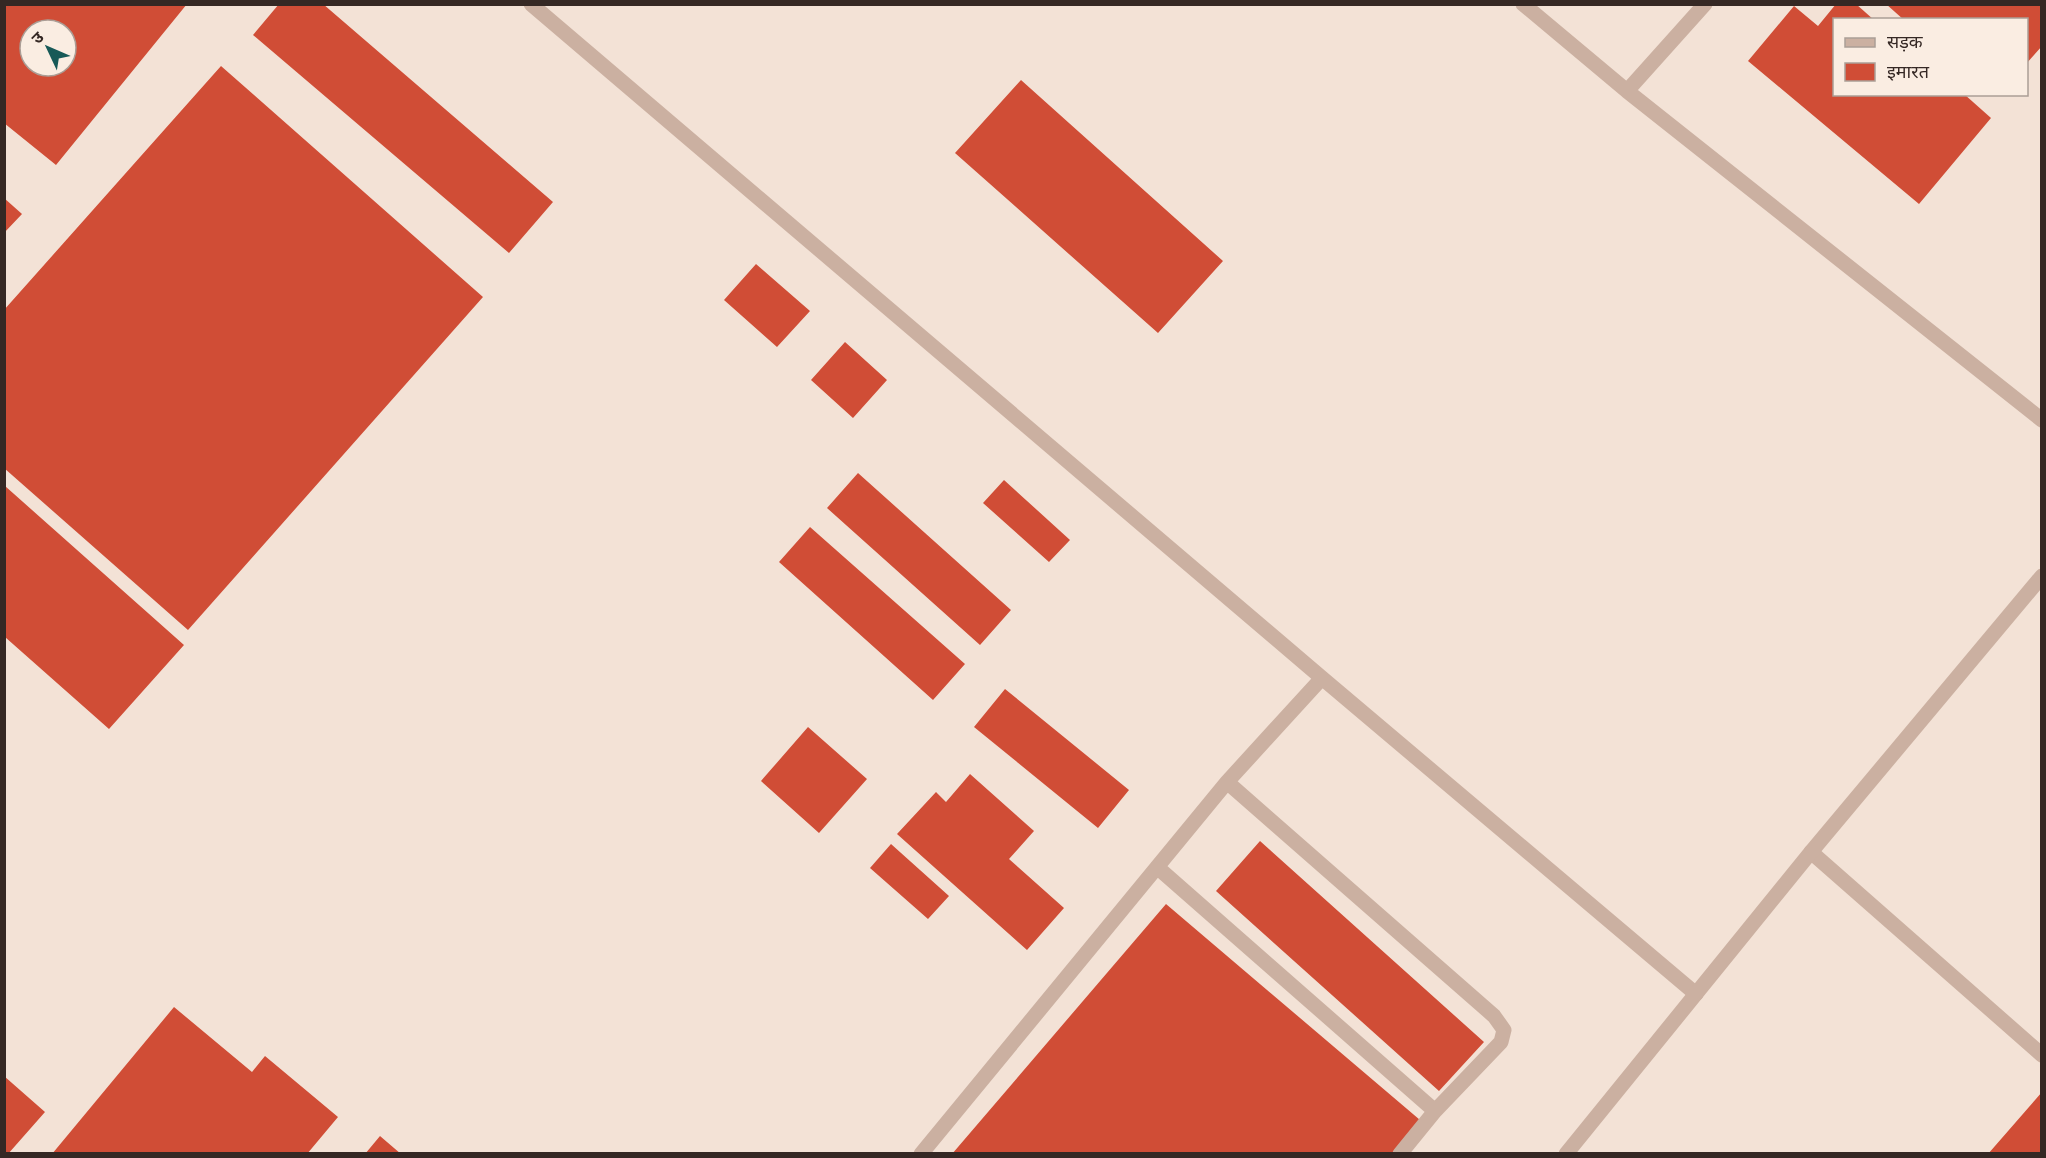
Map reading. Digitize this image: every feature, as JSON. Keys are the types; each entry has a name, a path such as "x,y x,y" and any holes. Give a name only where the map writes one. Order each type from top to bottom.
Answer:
{"street":[{"path":"531,4 1696,994"},
{"path":"1523,4 1627,91 2042,420"},
{"path":"1627,91 1705,4"},
{"path":"1566,1154 1811,852 2042,576"},
{"path":"921,1154 1227,782 1322,678"},
{"path":"1227,782 1494,1016 1504,1030 1501,1042 1435,1111 1400,1154"},
{"path":"1811,852 2042,1055"},
{"path":"1157,867 1435,1111"}],"building":[{"path":"4,4 187,4 56,165 4,123"},
{"path":"279,4 323,4 553,202 509,253 253,35"},
{"path":"1836,4 1856,4 1872,18 1833,18 1833,96 1966,96 1991,118 1919,204 1748,61 1794,6 1818,26"},
{"path":"1886,4 2042,4 2042,46 2028,62 2028,18 1902,18"},
{"path":"221,66 483,297 188,630 4,468 4,310"},
{"path":"1021,80 1223,261 1158,333 955,153"},
{"path":"4,198 22,214 4,233"},
{"path":"756,264 810,311 777,347 724,300"},
{"path":"845,342 887,380 853,418 811,380"},
{"path":"858,473 1011,610 980,645 827,508"},
{"path":"1004,480 1070,540 1049,562 983,503"},
{"path":"5,486 184,645 109,729 5,637"},
{"path":"810,527 965,664 933,700 779,562"},
{"path":"1005,689 1129,790 1098,828 974,727"},
{"path":"808,727 867,779 819,833 761,781"},
{"path":"970,774 1034,831 1009,859 1064,908 1027,950 897,834 936,792 946,802"},
{"path":"1260,841 1484,1042 1439,1091 1216,891"},
{"path":"891,844 949,896 928,919 870,868"},
{"path":"1166,904 1420,1120 1391,1154 952,1154"},
{"path":"174,1007 252,1072 265,1056 338,1117 307,1154 52,1154"},
{"path":"4,1076 45,1112 8,1154 4,1154"},
{"path":"2042,1092 2042,1154 1988,1154"},
{"path":"380,1136 401,1154 365,1154"}]}
